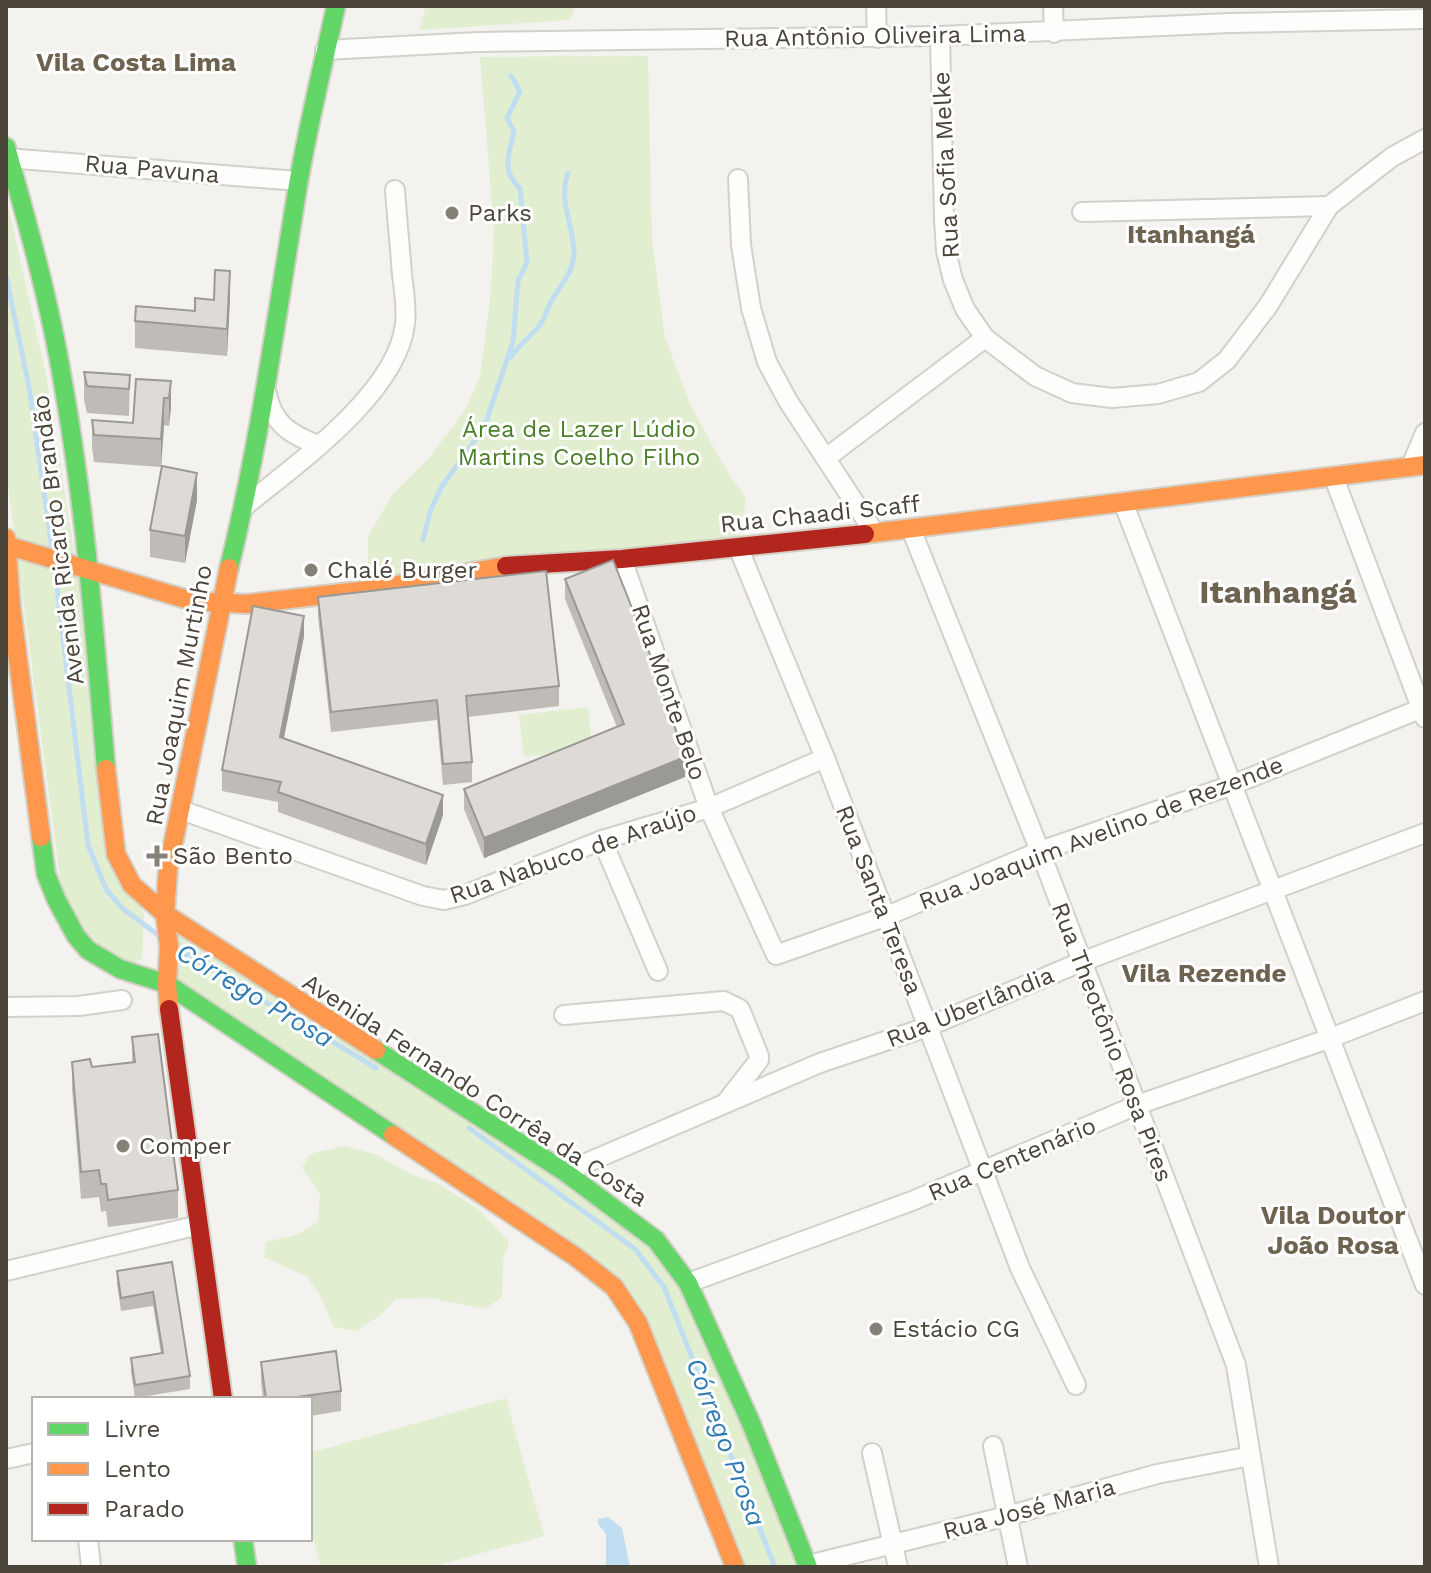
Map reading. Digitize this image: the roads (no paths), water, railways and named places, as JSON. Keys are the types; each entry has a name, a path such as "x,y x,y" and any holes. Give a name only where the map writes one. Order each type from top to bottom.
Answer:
{"main road":[{"name":"Rua Joaquim Murtinho","path":"223,1397 172,1035 167,980 168,869 220,603 244,507 266,393 299,181 336,6"},
{"name":"Avenida Ricardo Brandão","path":"7,154 40,270 63,380 81,567 116,854 132,885 166,923"},
{"name":"Rua Chaadi Scaff","path":"9,544 192,601 246,604 368,590 523,563 622,559 911,529 1418,466"},
{"path":"9,544 11,606 46,874 59,910 74,936 105,964 132,975 167,980 576,1257 614,1287 638,1323 735,1567"},
{"name":"Avenida Fernando Corrêa da Costa","path":"166,923 565,1172 656,1240 688,1283 751,1423 808,1566"},
{"path":"243,1541 247,1567"}],"street":[{"path":"876,6 877,38"},
{"path":"1053,6 1054,33"},
{"name":"Rua Antônio Oliveira Lima","path":"325,50 478,42 1054,33 1230,14 1401,12 1425,19"},
{"name":"Rua Sofia Melke","path":"940,36 946,251 953,280 965,309 985,338 1035,376 1072,393 1112,398 1158,394 1199,382 1227,360 1268,306 1329,206 1392,157 1425,139"},
{"name":"Rua Pavuna","path":"7,154 299,181"},
{"path":"738,179 741,245 751,308 767,362 788,401 874,532"},
{"path":"244,507 369,397 386,376 399,349 405,323 395,190"},
{"path":"1082,212 1329,206"},
{"path":"826,458 985,338"},
{"path":"266,393 270,409 284,427 295,436 318,445"},
{"path":"1418,466 1425,433"},
{"path":"1334,478 1424,711"},
{"path":"1123,502 1425,1285"},
{"name":"Rua Theotônio Rosa Pires","path":"911,529 1040,851 1236,1365 1269,1567"},
{"name":"Rua Santa Teresa","path":"738,547 887,916 1020,1268 1076,1385"},
{"name":"Rua Monte Belo","path":"622,559 709,808 776,955"},
{"name":"Rua Joaquim Avelino de Rezende","path":"776,955 887,916 1040,851 1232,785 1424,711"},
{"name":"Rua Nabuco de Araújo","path":"181,810 423,896 444,900 465,895 602,840 709,808 825,758"},
{"name":"Rua Uberlândia","path":"565,1172 820,1063 927,1027 1081,962 1425,833"},
{"path":"602,840 658,971"},
{"path":"6,1007 79,1006 122,1000"},
{"path":"564,1015 724,1001 733,1004 740,1009 759,1060 726,1103"},
{"name":"Rua Centenário","path":"688,1283 912,1201 1137,1105 1328,1039 1425,1001"},
{"path":"6,1271 199,1225"},
{"path":"993,1446 1018,1567"},
{"path":"6,1459 32,1453"},
{"path":"872,1453 898,1567"},
{"name":"Rua José Maria","path":"808,1566 1157,1474 1251,1456"},
{"path":"88,1541 91,1567"}],"water":[{"path":"608,1517 622,1528 630,1567 606,1567 606,1534 598,1519"}],"waterway":[{"path":"423,540 431,509 442,486 484,428 513,342 518,281 527,263 520,188 508,169 514,132 507,118 520,91 511,76"},
{"path":"511,357 540,325 572,266 574,252 565,193 568,173"},
{"name":"Córrego Prosa","path":"6,276 29,387 52,548"},
{"name":"Córrego Prosa","path":"55,570 88,845 106,889 122,908 158,935"},
{"name":"Córrego Prosa","path":"176,948 376,1068"},
{"name":"Córrego Prosa","path":"469,1128 635,1249 664,1287 775,1567"}],"place":[{"name":"Parks","path":"452,213"},
{"name":"Chalé Burger","path":"311,570"},
{"name":"São Bento","path":"157,856"},
{"name":"Comper","path":"123,1146"},
{"name":"Estácio CG","path":"876,1329"}],"district":[{"name":"Vila Costa Lima","path":"136,62"},
{"name":"Itanhangá","path":"1191,234"},
{"name":"Itanhangá","path":"1278,592"},
{"name":"Vila Rezende","path":"1204,973"},
{"name":"Vila Doutor João Rosa","path":"1333,1230"}],"park label":[{"name":"Área de Lazer Lúdio Martins Coelho Filho","path":"579,443"}]}
